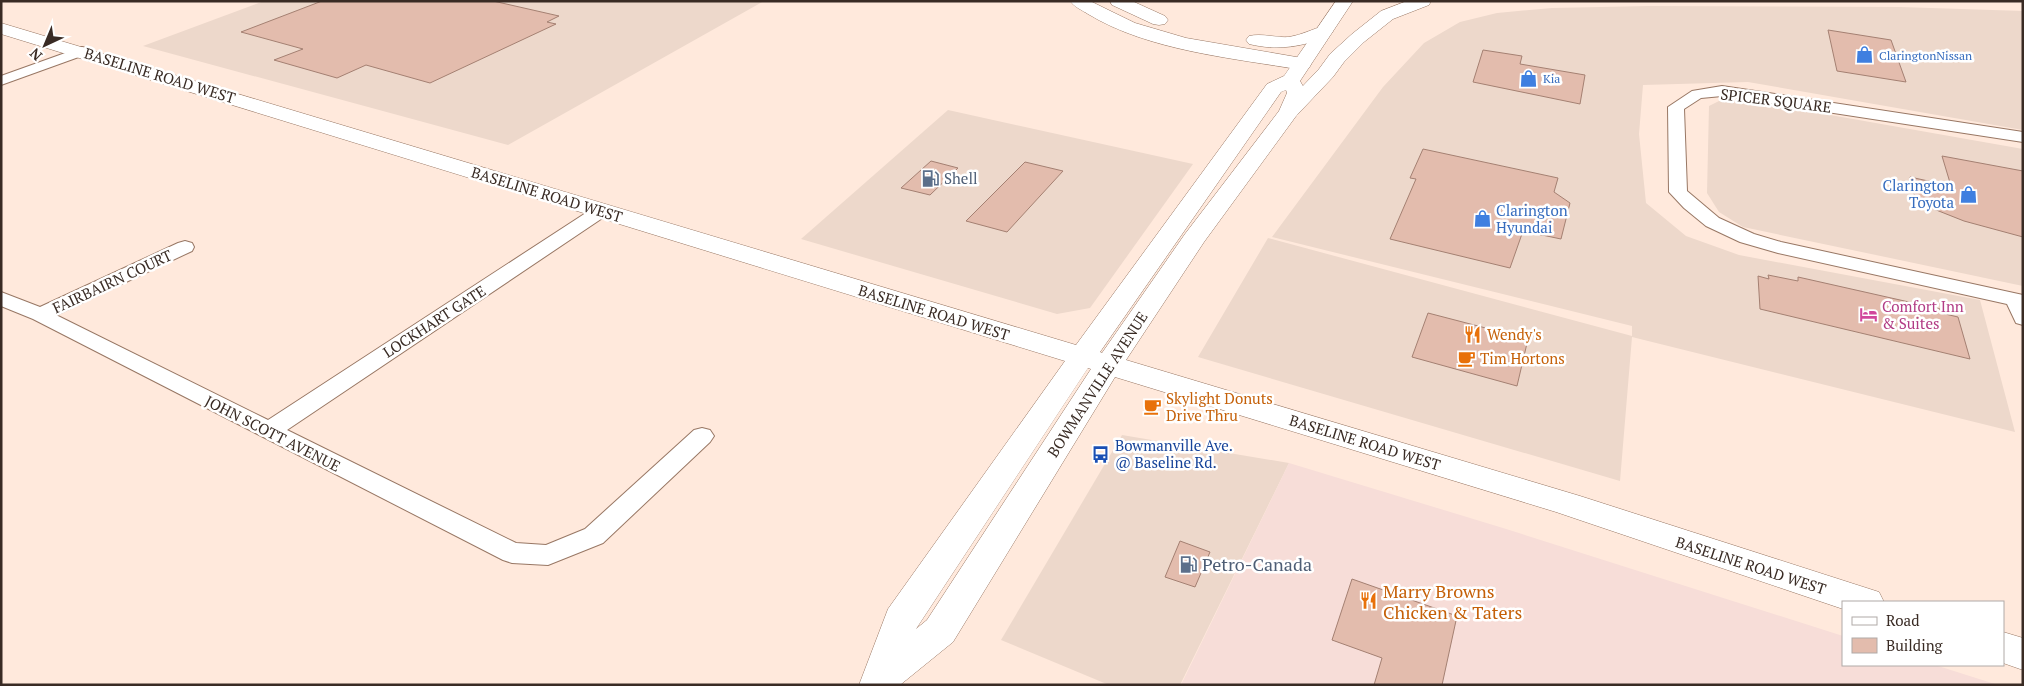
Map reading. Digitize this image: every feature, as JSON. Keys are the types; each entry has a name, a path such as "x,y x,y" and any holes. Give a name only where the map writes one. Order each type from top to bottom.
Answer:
{"main road":[{"path":"1078,1 1097,14 1134,30 1194,44 1296,72"},
{"path":"1118,1 1153,18 1208,32 1261,40 1288,43 1306,40 1324,31"},
{"name":"BOWMANVILLE AVENUE","path":"879,681 940,631 1095,361 1268,96 1274,88 1296,72 1345,1"},
{"path":"1289,112 1326,73 1337,58 1358,38 1387,14 1423,1"},
{"name":"BASELINE ROAD WEST","path":"1,28 82,51 601,211 1568,504 1863,601"},
{"name":"BOWMANVILLE AVENUE","path":"1095,361 1194,238 1289,112 1297,93 1296,72"},
{"path":"2004,647 2023,654"}],"street":[{"path":"1,81 82,51"},
{"name":"SPICER SQUARE","path":"2023,137 1722,91 1697,94 1676,107 1678,192 1695,210 1717,227 1739,237 1778,248 2019,300 2023,319"},
{"name":"LOCKHART GATE","path":"268,431 601,211"},
{"name":"FAIRBAIRN COURT","path":"40,315 186,247"},
{"name":"JOHN SCOTT AVENUE","path":"1,298 40,315 512,553 548,555 594,536 702,436"}],"shaded area":[{"path":"264,1 764,1 508,145 143,46"},
{"path":"1649,6 1900,7 2023,11 2023,130 1748,82 1643,85 1639,134 1646,203 1686,236 1739,255 1980,300 2015,432 1632,337 1620,481 1198,357 1268,238 1632,336 1632,326 1272,237 1383,87 1424,43 1460,22 1497,13 1552,8"},
{"path":"1719,101 1751,101 2023,149 2023,286 1743,227 1719,212 1707,193 1709,106"},
{"path":"948,110 1193,164 1090,308 1057,314 801,239"},
{"path":"1122,435 1289,463 1180,685 1109,685 1001,640"},
{"path":"1289,463 1503,528 1842,636 1842,666 1938,666 1998,685 1181,685"}],"building":[{"path":"322,1 493,1 559,16 547,22 556,24 430,83 366,65 337,78 274,60 303,49 241,32"},
{"name":"ClaringtonNissan","path":"1828,30 1891,40 1906,82 1837,71"},
{"name":"Kia","path":"1483,50 1522,56 1520,64 1585,75 1580,104 1473,82"},
{"name":"Clarington Hyundai","path":"1423,149 1558,178 1554,192 1570,203 1561,239 1523,231 1510,268 1390,239 1416,179 1410,178"},
{"name":"Clarington Toyota","path":"1942,156 2023,171 2023,237 1964,221 1916,202 1910,177 1951,186"},
{"name":"Shell","path":"931,161 958,168 930,195 901,188"},
{"path":"1025,162 1063,171 1007,232 966,221"},
{"name":"Comfort Inn & Suites","path":"1768,275 1798,281 1798,277 1940,309 1941,313 1958,317 1970,359 1760,309 1758,276 1769,279"},
{"path":"1428,313 1528,339 1517,386 1412,357"},
{"name":"Petro-Canada","path":"1180,541 1210,552 1195,587 1165,577"},
{"path":"1352,579 1457,616 1442,685 1374,685 1382,658 1332,640"}],"place":[{"name":"ClaringtonNissan","path":"1865,55"},
{"name":"Kia","path":"1529,78"},
{"name":"Shell","path":"930,178"},
{"name":"Clarington Toyota","path":"1968,194"},
{"name":"Clarington Hyundai","path":"1482,219"},
{"name":"Comfort Inn & Suites","path":"1868,315"},
{"name":"Wendy's","path":"1473,334"},
{"name":"Tim Hortons","path":"1466,358"},
{"name":"Skylight Donuts Drive Thru","path":"1152,407"},
{"name":"Bowmanville Ave. @ Baseline Rd.","path":"1101,454"},
{"name":"Petro-Canada","path":"1188,564"},
{"name":"Marry Browns Chicken & Taters","path":"1369,601"}]}
